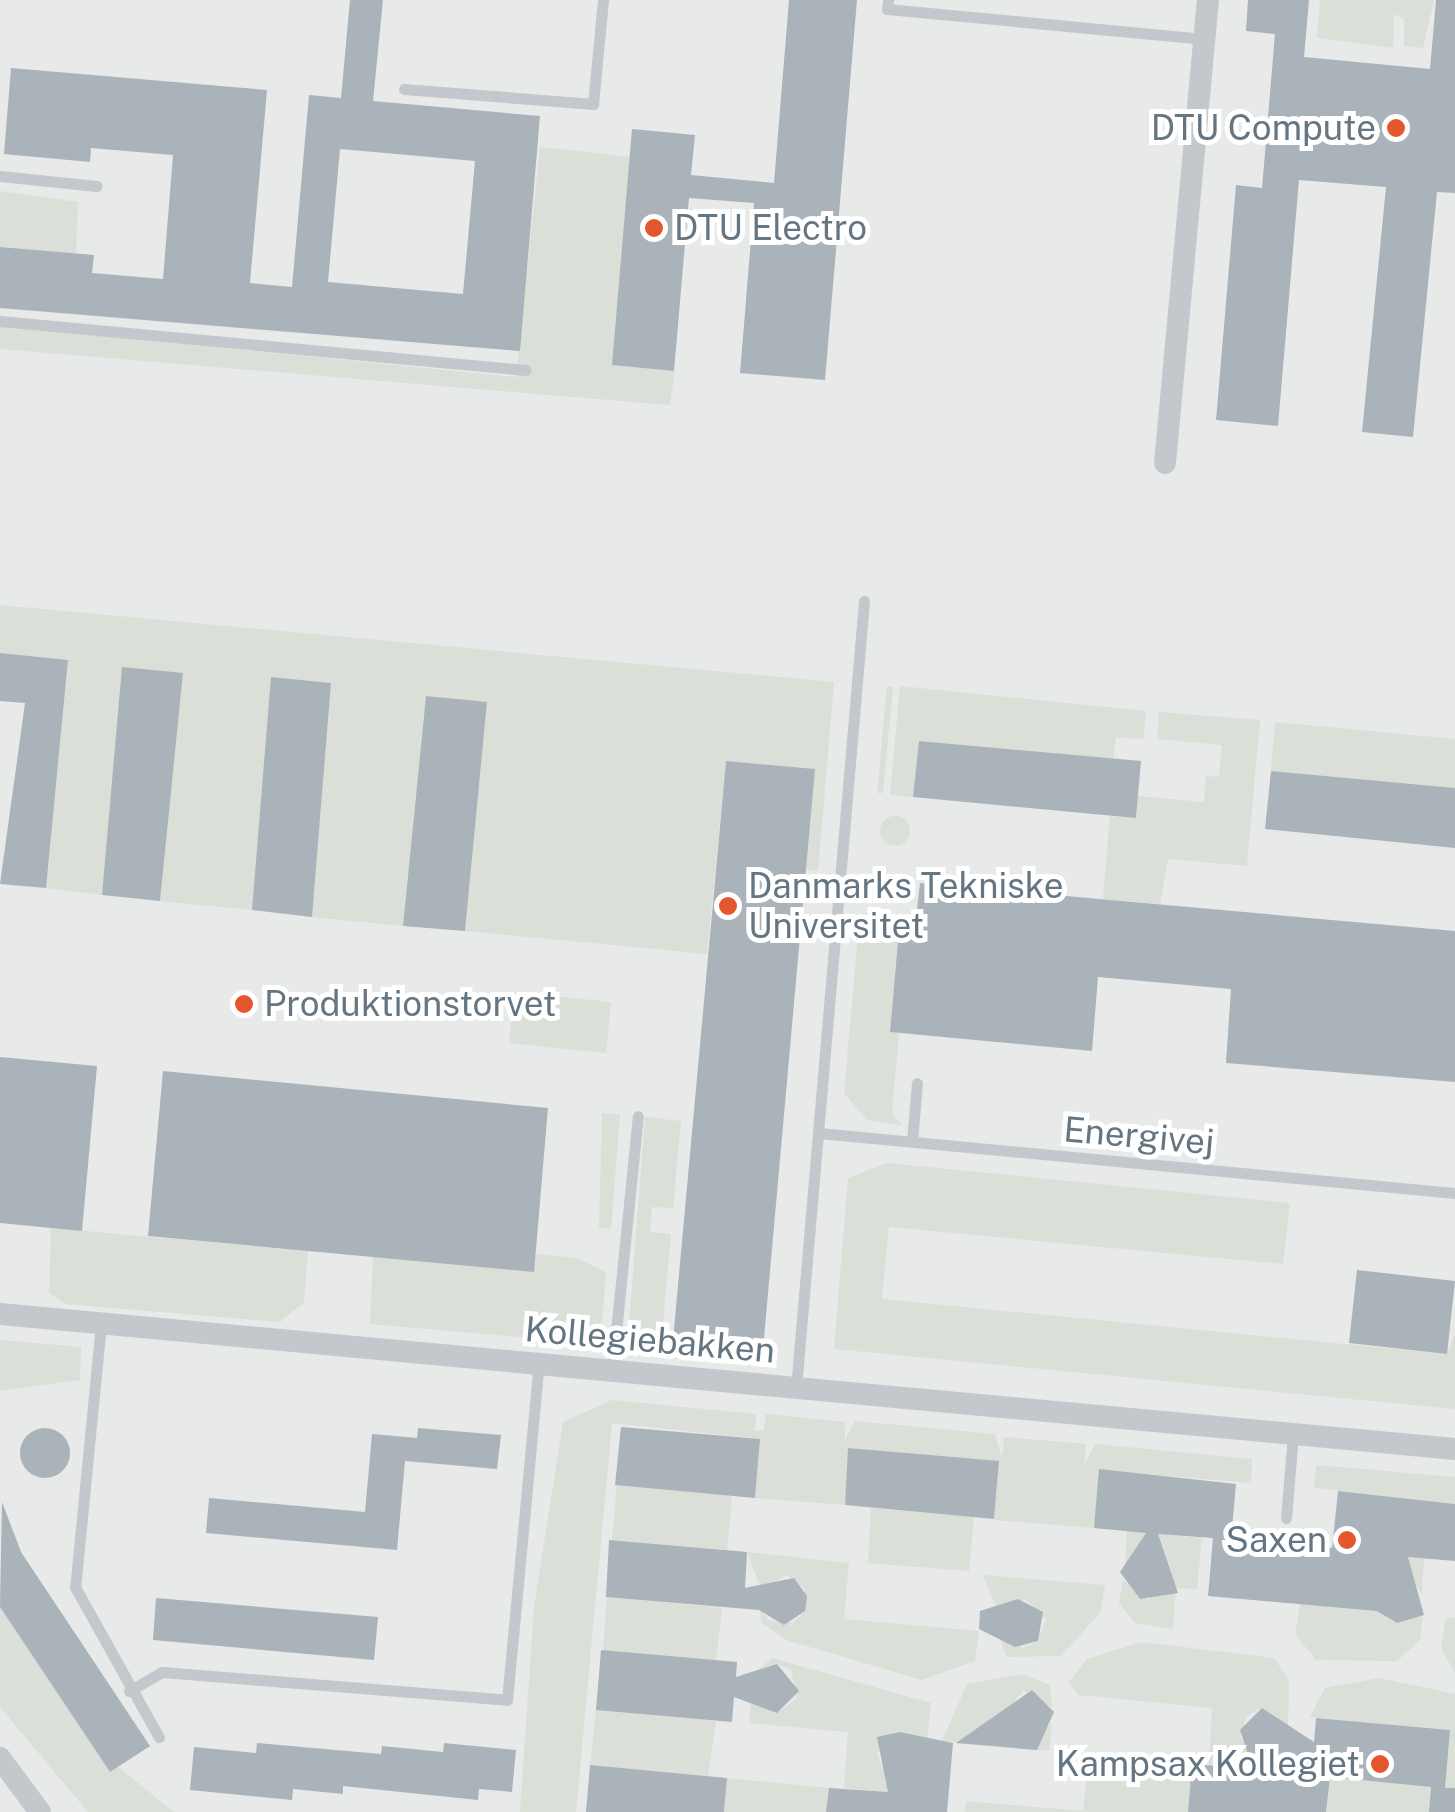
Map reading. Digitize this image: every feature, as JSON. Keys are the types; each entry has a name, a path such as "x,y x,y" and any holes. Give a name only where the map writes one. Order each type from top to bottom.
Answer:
{"street":[{"path":"1166,463 1208,0"},
{"name":"Kollegiebakken","path":"0,1314 1455,1450"},
{"path":"0,1758 40,1812"}],"lane":[{"path":"404,89 593,104 604,0"},
{"path":"888,0 887,9 1205,39"},
{"path":"0,176 96,186"},
{"path":"0,321 526,370"},
{"path":"796,1388 864,601"},
{"path":"912,1142 917,1083"},
{"path":"612,1371 638,1116"},
{"name":"Energivej","path":"819,1134 1455,1193"},
{"path":"102,1324 75,1588 158,1737"},
{"path":"130,1691 162,1672 507,1700 539,1364"},
{"path":"1286,1518 1294,1434"}],"shaded area":[{"name":"Danmarks Tekniske Universitet","path":"0,0 1455,0 1455,1812 0,1812"},
{"path":"1320,0 1434,0 1423,48 1404,46 1404,20 1394,14 1393,48 1317,38"},
{"path":"540,147 630,157 612,365 675,371 670,405 0,349 0,326 516,377"},
{"path":"0,191 78,202 76,255 0,247"},
{"path":"0,605 834,682 818,871 806,869 815,769 726,761 707,954 465,931 487,703 426,696 403,926 312,917 331,683 272,677 252,910 160,901 183,674 123,667 102,895 46,888 68,660 0,653"},
{"path":"887,686 893,687 883,793 877,793"},
{"path":"900,686 1146,711 1143,739 1116,737 1113,759 920,741 913,797 890,795"},
{"path":"1159,712 1260,720 1247,866 1168,859 1160,904 1103,899 1110,816 1136,818 1138,796 1204,802 1206,776 1219,777 1222,745 1157,739"},
{"path":"1275,722 1455,739 1455,788 1271,771"},
{"path":"895,816 906,820 910,831 906,842 895,846 884,842 880,831 884,820"},
{"path":"860,913 901,916 890,1032 899,1033 892,1113 902,1125 867,1120 844,1093"},
{"path":"515,992 611,1002 606,1053 509,1043"},
{"path":"602,1113 620,1115 611,1229 599,1228"},
{"path":"645,1117 681,1121 673,1208 652,1207 650,1232 671,1234 660,1356 628,1337"},
{"path":"887,1163 1290,1203 1283,1264 889,1227 882,1299 1447,1354 1455,1333 1455,1409 834,1349 848,1178"},
{"path":"51,1228 308,1251 304,1302 280,1322 65,1304 49,1293"},
{"path":"535,1254 577,1258 606,1272 602,1321 588,1343 370,1324 373,1257"},
{"path":"0,1340 81,1347 80,1380 0,1391"},
{"path":"612,1400 756,1414 755,1431 764,1431 766,1414 845,1422 845,1440 855,1421 995,1434 1002,1459 1004,1437 1086,1444 1084,1465 1095,1444 1252,1459 1251,1483 1100,1470 1094,1528 994,1520 999,1462 849,1448 845,1505 755,1498 760,1439 612,1423 576,1812 520,1812 534,1607 563,1422"},
{"path":"1316,1465 1455,1477 1455,1504 1314,1488"},
{"path":"617,1485 732,1496 727,1550 612,1540"},
{"path":"871,1508 974,1517 969,1571 868,1563"},
{"path":"1127,1531 1202,1538 1197,1589 1176,1588 1173,1629 1135,1623 1119,1603 1123,1580 1148,1600 1171,1579 1164,1558 1136,1554 1125,1564"},
{"path":"1348,1550 1424,1558 1422,1595 1412,1578 1377,1611 1397,1623 1423,1614 1420,1640 1397,1661 1316,1660 1295,1634 1300,1604"},
{"path":"747,1552 849,1563 844,1619 979,1631 975,1661 922,1680 786,1640 762,1623 759,1604 768,1620 793,1623 805,1611 805,1589 787,1575 761,1589"},
{"path":"983,1575 1105,1585 1100,1613 1061,1656 1006,1657 997,1627 1023,1648 1038,1641 1046,1619 1025,1599 999,1613"},
{"path":"607,1597 722,1608 716,1661 603,1651"},
{"path":"0,1607 110,1772 118,1767 174,1812 88,1812 0,1707"},
{"path":"1446,1618 1455,1618 1455,1673 1441,1648"},
{"path":"1141,1642 1274,1658 1289,1680 1288,1728 1262,1708 1247,1715 1240,1738 1284,1772 1209,1765 1212,1708 1078,1695 1069,1682 1087,1659"},
{"path":"772,1658 931,1703 926,1753 900,1732 877,1753 885,1774 921,1795 844,1788 848,1732 749,1723 751,1695 777,1713 797,1698 791,1670 777,1664 756,1672"},
{"path":"1022,1674 1050,1685 1052,1708 1024,1690 1004,1713 1042,1734 1052,1722 1049,1751 942,1741 967,1684"},
{"path":"1379,1678 1455,1694 1455,1788 1445,1788 1449,1730 1310,1717 1325,1688"},
{"path":"596,1710 716,1721 708,1776 590,1765"},
{"path":"1089,1756 1192,1764 1188,1812 965,1812 966,1801 1083,1811"},
{"path":"1330,1777 1431,1787 1429,1812 1326,1812"},
{"path":"727,1778 829,1788 826,1812 724,1812"}],"building":[{"path":"350,0 383,0 373,101 540,116 520,351 0,308 0,247 94,255 92,273 163,279 173,155 91,148 90,162 4,154 11,68 267,90 250,283 292,287 309,95 341,98","holes":["340,149 475,161 463,294 328,282"]},
{"path":"789,0 857,0 825,380 740,373 754,203 689,198 674,371 612,365 632,129 695,135 691,175 774,183"},
{"path":"1248,0 1309,0 1304,57 1430,69 1436,0 1455,0 1455,193 1437,192 1413,437 1362,432 1386,187 1299,180 1278,426 1216,420 1236,185 1262,188 1275,34 1246,31"},
{"path":"0,653 68,660 46,888 0,884 25,703 0,701"},
{"path":"122,667 183,673 160,901 102,895"},
{"path":"271,677 331,683 312,917 252,910"},
{"path":"426,696 487,702 465,931 403,926"},
{"path":"919,741 1141,761 1136,818 913,797"},
{"path":"726,761 815,769 763,1349 673,1340"},
{"path":"1271,771 1455,788 1455,848 1265,829"},
{"path":"920,883 1455,931 1455,1082 1226,1063 1231,989 1098,977 1092,1051 890,1032 898,942 873,940 875,914 916,918"},
{"path":"0,1057 97,1066 82,1231 0,1223"},
{"path":"163,1071 548,1108 534,1272 148,1236"},
{"path":"1357,1270 1455,1281 1447,1354 1349,1343"},
{"path":"621,1427 760,1439 755,1498 615,1485"},
{"path":"45,1428 63,1435 70,1453 63,1471 45,1478 27,1471 20,1453 27,1435"},
{"path":"418,1428 501,1435 497,1469 405,1461 397,1550 206,1533 209,1498 365,1512 372,1434 417,1438"},
{"path":"848,1448 999,1461 994,1519 845,1505"},
{"path":"1099,1469 1236,1484 1231,1539 1332,1548 1338,1491 1455,1504 1455,1561 1408,1557 1424,1615 1397,1623 1377,1611 1208,1596 1213,1538 1158,1534 1178,1593 1140,1599 1120,1572 1146,1533 1094,1528"},
{"path":"2,1502 21,1552 150,1746 110,1772 0,1607"},
{"path":"609,1540 747,1552 745,1588 794,1578 807,1596 805,1611 784,1625 759,1610 606,1597"},
{"path":"156,1598 378,1617 374,1660 153,1640"},
{"path":"1018,1599 1043,1612 1038,1641 1015,1647 979,1629 980,1611"},
{"path":"601,1650 737,1662 736,1677 777,1664 799,1691 777,1713 734,1697 732,1722 596,1710"},
{"path":"1032,1690 1054,1712 1037,1750 956,1743"},
{"name":"Kampsax Kollegiet","path":"1262,1708 1314,1742 1316,1718 1450,1730 1445,1788 1455,1788 1455,1812 1429,1812 1431,1787 1330,1777 1326,1812 1188,1812 1192,1764 1253,1769 1240,1730"},
{"path":"900,1732 953,1743 947,1812 826,1812 829,1788 888,1792 877,1737"},
{"path":"257,1743 381,1754 382,1746 443,1752 444,1743 516,1750 512,1792 479,1789 478,1800 343,1786 343,1794 293,1789 292,1800 190,1790 194,1747 256,1753"},
{"path":"590,1765 727,1778 724,1812 586,1812"}],"place":[{"name":"DTU Compute","path":"1396,128"},
{"name":"DTU Electro","path":"654,228"},
{"name":"Danmarks Tekniske Universitet","path":"728,906"},
{"name":"Produktionstorvet","path":"244,1004"},
{"name":"Saxen","path":"1347,1540"},
{"name":"Kampsax Kollegiet","path":"1380,1764"}]}
